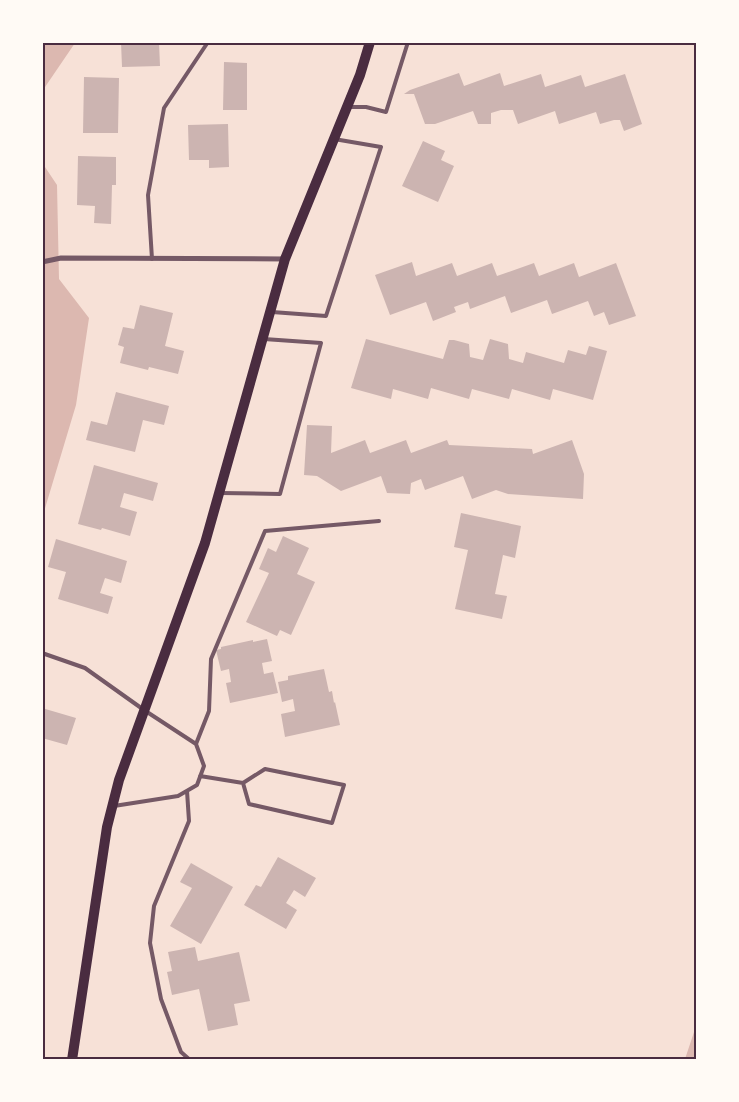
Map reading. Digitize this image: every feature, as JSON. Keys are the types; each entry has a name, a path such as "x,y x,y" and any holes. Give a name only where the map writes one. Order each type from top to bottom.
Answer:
{"main road":[{"path":"72,1060 107,826 119,780 205,543 285,259 360,76 370,42"}],"street":[{"path":"42,262 61,258 285,259"}],"lane":[{"path":"152,259 148,195 164,108 208,42"},
{"path":"347,107 366,107 386,112 408,42"},
{"path":"270,312 326,316 382,146 334,139"},
{"path":"219,493 280,494 321,343 262,339"},
{"path":"196,744 209,711 211,659 265,531 379,522"},
{"path":"42,653 85,668 196,744 204,766 197,785 178,796 112,806"},
{"path":"200,776 243,783 265,769 344,785 332,823 249,804 243,783"},
{"path":"187,791 189,821 154,906 150,943 160,999 181,1052 190,1060"}],"shaded area":[{"path":"42,43 75,43 43,90"},
{"path":"43,164 57,185 59,279 89,318 76,405 43,515"},
{"path":"696,1026 696,1059 685,1059"}],"building":[{"path":"121,42 159,42 160,66 122,67"},
{"path":"224,62 247,63 247,110 223,110"},
{"path":"459,73 464,86 500,73 504,86 541,74 545,87 581,75 585,87 625,74 642,124 624,131 620,120 600,124 596,112 559,124 555,111 518,124 513,110 501,110 491,113 491,124 478,124 473,111 435,124 425,124 414,94 404,94 410,90"},
{"path":"84,77 119,78 118,133 83,133"},
{"path":"228,124 229,167 209,168 209,160 189,160 188,125"},
{"path":"423,141 445,151 441,160 454,166 438,202 402,186"},
{"path":"78,156 116,157 116,185 112,185 111,224 94,223 95,206 77,205"},
{"path":"412,262 416,276 452,263 457,276 492,263 497,276 534,263 539,276 574,263 579,277 616,263 636,316 609,325 604,312 594,316 588,301 552,314 547,300 511,313 505,296 470,309 468,302 454,307 456,312 433,321 426,302 390,315 375,275"},
{"path":"140,305 173,313 165,346 184,351 178,374 149,367 148,370 120,363 124,347 118,345 123,327 134,329"},
{"path":"366,339 443,359 449,340 454,340 469,344 470,357 483,360 490,339 508,344 509,359 523,363 526,352 564,363 568,350 586,355 589,346 607,351 593,400 553,389 550,400 512,389 509,399 472,389 469,399 431,388 428,399 393,389 391,399 351,388"},
{"path":"116,392 169,406 164,425 143,420 135,452 86,440 91,421 107,425"},
{"path":"307,425 332,426 331,453 365,440 370,453 406,440 411,453 447,440 449,445 532,449 533,454 572,440 584,474 583,499 508,494 496,490 472,499 463,476 425,490 421,479 411,483 410,494 387,493 381,476 341,491 317,476 304,475"},
{"path":"94,465 158,483 153,501 124,493 120,507 137,512 130,536 78,524"},
{"path":"461,513 521,526 515,558 503,555 495,594 507,596 502,619 455,609 468,550 454,547"},
{"path":"283,536 309,548 297,574 315,582 291,635 280,630 277,636 246,622 269,573 259,569 268,548 276,552"},
{"path":"56,539 127,561 121,583 105,578 100,593 113,597 108,614 58,599 66,572 48,567"},
{"path":"267,639 272,661 262,663 264,674 273,672 278,693 230,703 226,683 231,682 229,669 221,671 216,650 221,649 221,647 253,640 253,642"},
{"path":"324,669 329,692 332,691 340,725 285,737 281,714 295,711 293,699 282,702 278,682 288,680 288,676"},
{"path":"42,708 76,718 67,745 42,738"},
{"path":"278,857 316,878 305,897 294,890 286,903 297,910 286,929 244,905 256,885 261,887"},
{"path":"191,863 233,887 201,944 170,926 192,888 180,882"},
{"path":"195,947 198,961 239,952 250,1001 234,1004 238,1025 208,1031 199,989 172,995 167,972 172,971 168,952"}]}
